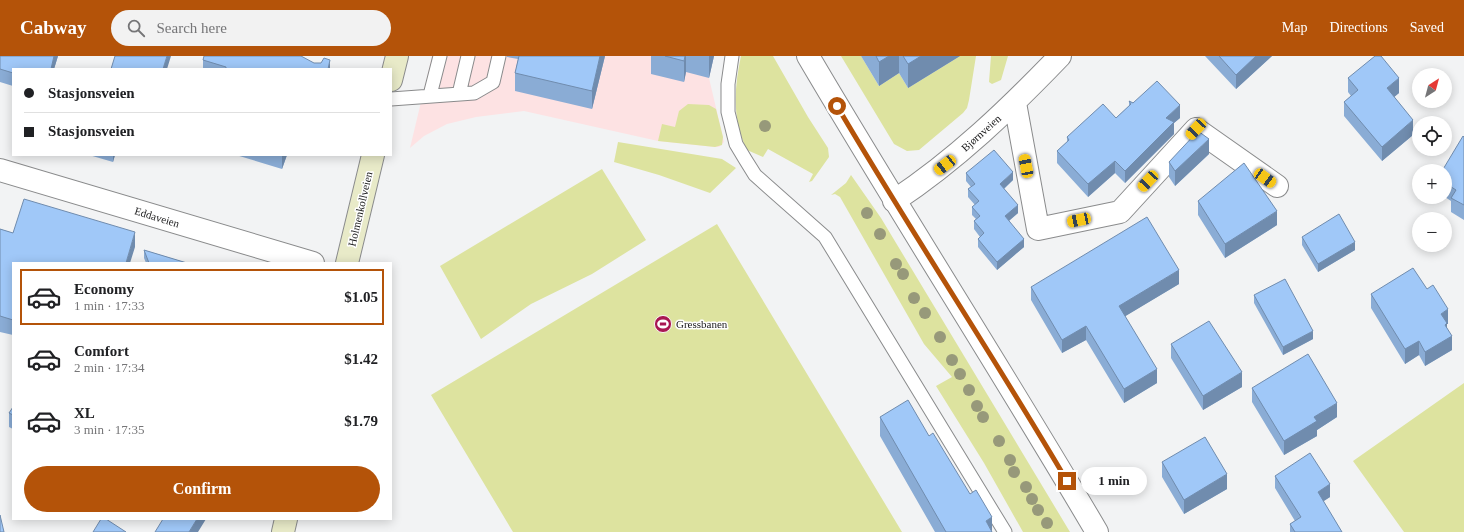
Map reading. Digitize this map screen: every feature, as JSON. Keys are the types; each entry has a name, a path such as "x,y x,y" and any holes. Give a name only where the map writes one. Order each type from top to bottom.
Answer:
{"main road":[{"path":"392,76 397,56"},
{"name":"Holmenkollveien","path":"347,262 373,156"},
{"path":"283,532 286,520"}],"street":[{"path":"808,56 894,201 1022,405 1097,532"},
{"name":"Bjørnveien","path":"894,201 920,184 957,155 1015,103 1060,56"},
{"path":"1015,103 1038,229 1120,212 1196,129 1277,186"},
{"name":"Eddaveien","path":"0,170 310,262"}],"lane":[{"path":"430,95 440,56"},
{"path":"459,94 468,56"},
{"path":"392,99 474,93 493,82 499,56"},
{"path":"732,56 728,84 728,112 736,144 755,175 825,237 1005,532"}],"shaded area":[{"path":"432,56 714,56 709,78 724,142 719,147 715,147 658,141 524,111 476,117 447,124 424,136 410,148"}],"green space":[{"path":"741,56 773,56 808,117 828,148 829,157 812,181 809,182 813,174 768,149 763,157 747,150 739,127 736,104 737,80"},
{"path":"841,56 861,56 879,86 899,73 908,88 960,56 976,56 967,108 919,150 907,151 894,144"},
{"path":"991,56 1008,56 1001,80 992,84 989,82"},
{"path":"688,104 709,105 716,109 723,137 722,145 715,147 658,141 662,124 675,127 679,111"},
{"path":"618,142 722,159 736,168 710,193 659,175 614,162"},
{"path":"602,169 646,240 592,274 531,304 481,339 440,266"},
{"path":"851,175 881,218 1070,532 1023,532 984,463 936,386 952,377 924,344 840,197 835,194 831,195 846,183"},
{"name":"Gressbanen","path":"717,224 902,532 513,532 431,395"},
{"path":"1464,383 1464,532 1404,532 1353,461"}],"building":[{"path":"0,56 54,56 51,68 12,68 12,73 0,69"},
{"path":"115,56 167,56 163,68 111,68"},
{"path":"204,56 301,56 314,63 321,63 324,58 330,60 328,68 226,68 203,60"},
{"path":"519,56 600,56 592,91 515,73"},
{"path":"665,56 685,56 684,61"},
{"path":"876,56 889,56 879,62"},
{"path":"903,56 921,56 908,64"},
{"path":"1219,56 1256,56 1236,75"},
{"path":"1375,56 1381,56 1399,78 1387,88 1412,119 1412,121 1382,147 1344,102 1358,90 1348,78"},
{"path":"1157,81 1180,105 1166,118 1174,122 1125,171 1115,161 1088,184 1057,151 1069,140 1067,137 1103,104 1116,118 1131,104 1129,101 1133,103"},
{"path":"1198,131 1209,139 1175,171 1169,162"},
{"path":"1463,136 1464,205 1452,199 1456,190 1452,187 1452,164 1446,164"},
{"path":"994,150 1013,172 1000,184 1018,205 1005,216 1024,239 997,262 978,239 984,233 974,221 980,216 972,207 979,201 968,189 975,184 966,173"},
{"path":"1244,163 1277,211 1225,244 1198,201"},
{"path":"24,199 135,232 126,262 12,262 12,320 0,316 0,229 13,233"},
{"path":"1339,214 1355,242 1318,264 1302,237"},
{"path":"1147,217 1179,270 1119,306 1157,369 1124,389 1086,326 1062,340 1031,287"},
{"path":"144,250 184,262 149,262"},
{"path":"1413,268 1427,289 1433,285 1448,309 1441,314 1447,323 1445,325 1452,336 1425,352 1419,341 1405,349 1371,294"},
{"path":"1285,279 1313,331 1283,347 1254,295"},
{"path":"1209,321 1242,372 1203,396 1171,344"},
{"path":"1308,354 1337,403 1314,417 1317,421 1284,441 1252,388"},
{"path":"908,400 929,436 933,433 970,494 976,490 992,517 986,521 992,532 946,532 880,417"},
{"path":"1205,437 1227,474 1184,500 1162,462"},
{"path":"1310,453 1330,484 1318,492 1342,532 1295,532 1290,524 1301,517 1275,476"},
{"path":"0,515 4,532 0,532"},
{"path":"100,520 108,520 126,532 93,532"},
{"path":"162,520 196,520 189,532 155,532"}],"place":[{"name":"Gressbanen","path":"663,324"}],"route":[{"path":"837,106 894,201 1022,405 1067,481"}]}
